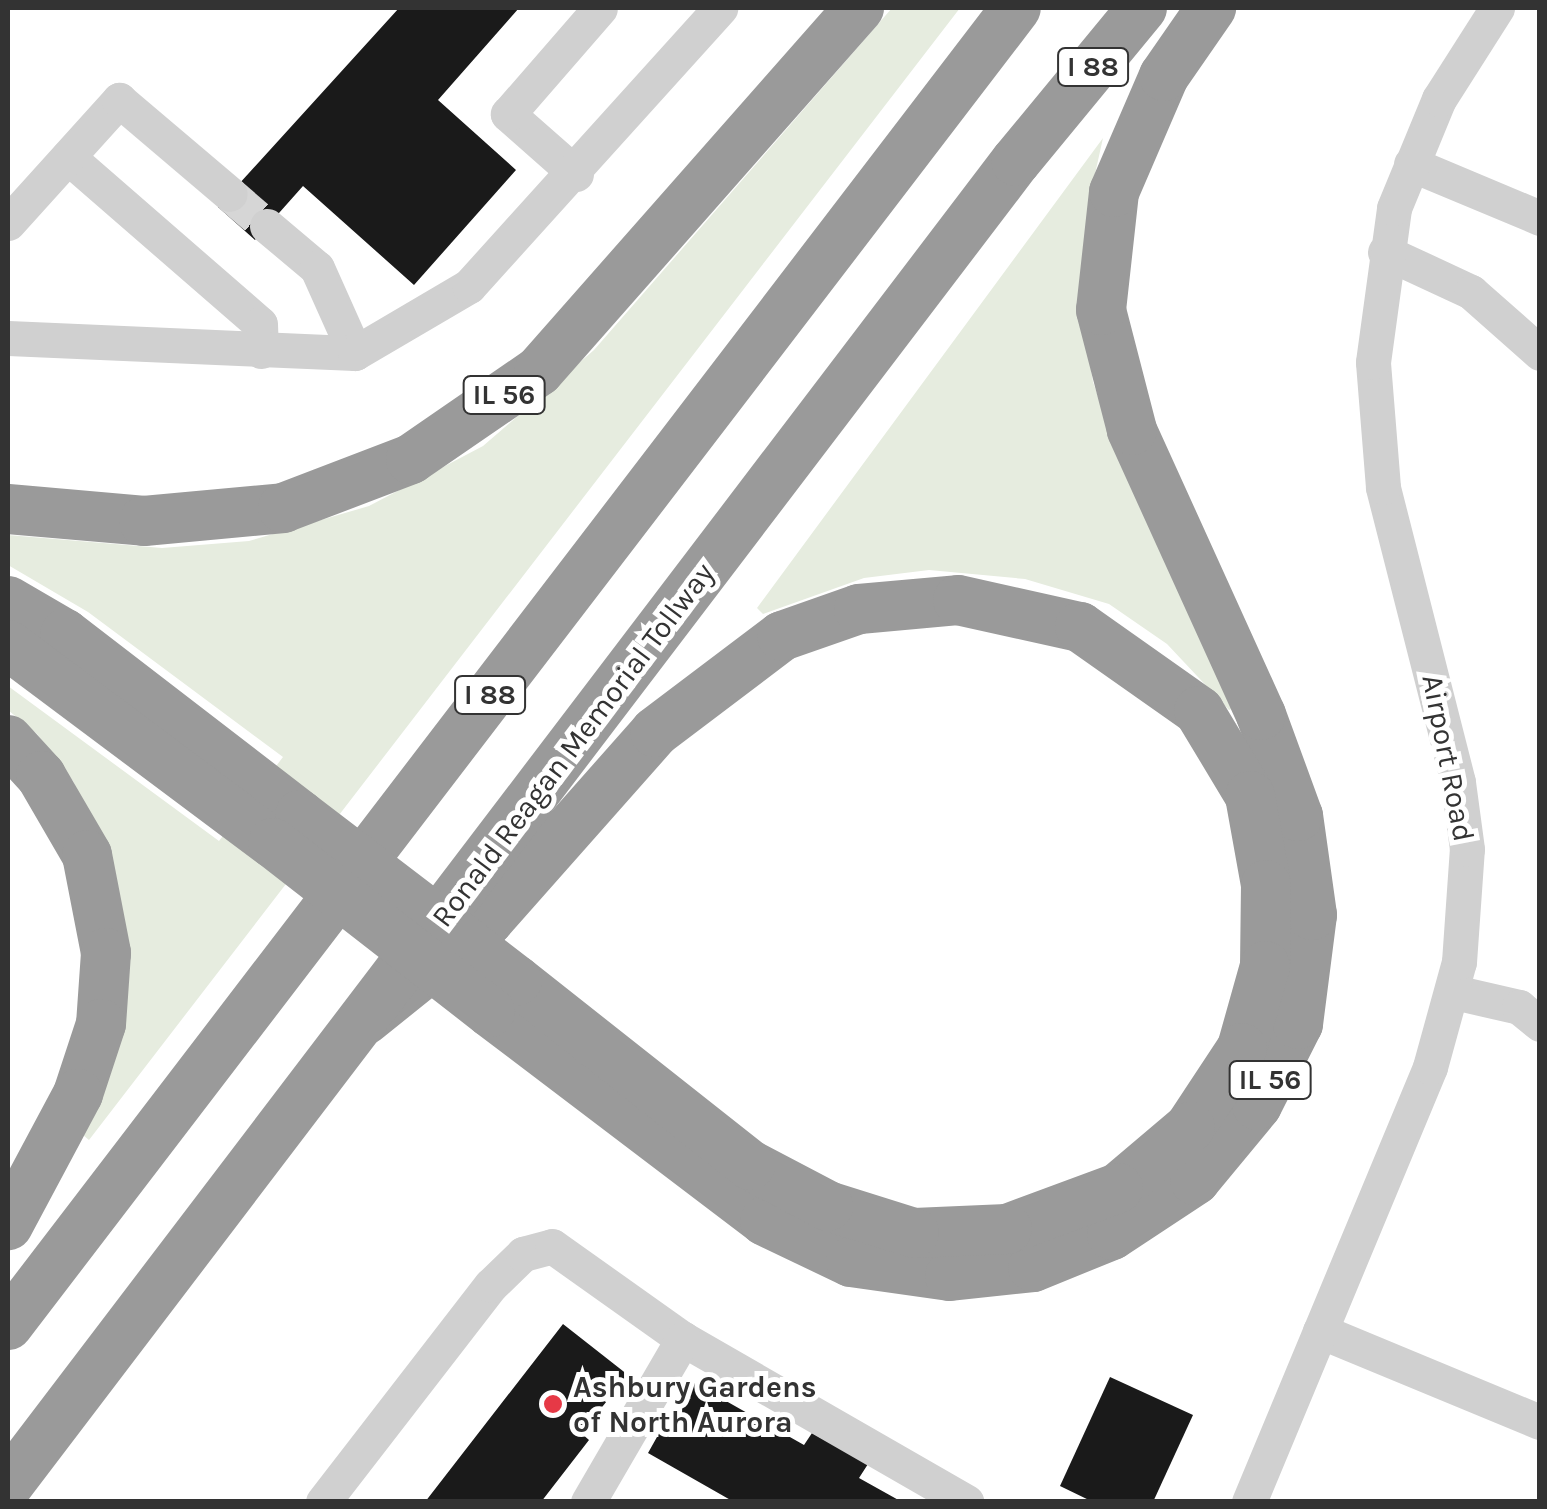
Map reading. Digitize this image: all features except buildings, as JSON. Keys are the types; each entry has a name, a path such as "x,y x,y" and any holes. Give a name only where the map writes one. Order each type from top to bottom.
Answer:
{"highway":[{"name":"IL 56","path":"8,509 144,520 283,508 411,459 539,371 859,8"},
{"name":"I 88","path":"8,1325 1016,8"},
{"name":"Ronald Reagan Memorial Tollway","path":"8,1485 1004,177 1142,8"},
{"name":"IL 56","path":"8,645 286,829 504,996 764,1221 851,1262 950,1276 1034,1267 1112,1235 1195,1180 1257,1105 1298,1024 1312,915 1298,816 1261,715 1132,430 1101,310 1114,192 1164,76 1211,8"},
{"path":"365,1020 488,921 655,732 782,636 859,609 958,600 1080,627 1199,711 1250,796 1266,885 1265,966 1242,1048 1190,1127 1118,1188 1006,1229 914,1233 828,1206 750,1164 504,996"},
{"path":"8,601 65,634 286,829"},
{"path":"8,740 41,776 87,855 106,953 101,1024 78,1094 8,1225"}],"street":[{"path":"576,174 508,114 600,8"},
{"path":"8,338 355,352 469,286 576,174 720,8"},
{"name":"Airport Road","path":"1249,1502 1430,1067 1454,992 1467,849 1450,743 1383,487 1373,362 1385,252 1412,164 1440,98 1497,8"},
{"path":"8,224 119,100 230,194"},
{"path":"68,157 260,324 261,351"},
{"path":"1412,164 1540,218"},
{"path":"267,226 316,268 355,352"},
{"path":"1385,252 1471,292 1540,353"},
{"path":"1454,992 1519,1007 1540,1024"},
{"path":"323,1502 491,1285 523,1254 552,1246 682,1339 966,1502"},
{"path":"1320,1331 1540,1422"},
{"path":"588,1502 682,1339"}],"shaded area":[{"path":"892,8 960,8 89,1140 83,1135 116,874 73,781 37,734 8,710 8,686 219,841 283,757 88,612 8,565 8,535 162,548 249,541 369,506 483,446 594,350"},
{"path":"1103,138 1089,201 1084,325 1093,382 1125,474 1236,707 1229,710 1167,644 1109,604 1025,579 929,570 864,578 763,614 757,608"}],"tunnel":[{"path":"230,194 267,226"}],"place":[{"name":"Ashbury Gardens of North Aurora","path":"553,1404"}]}
